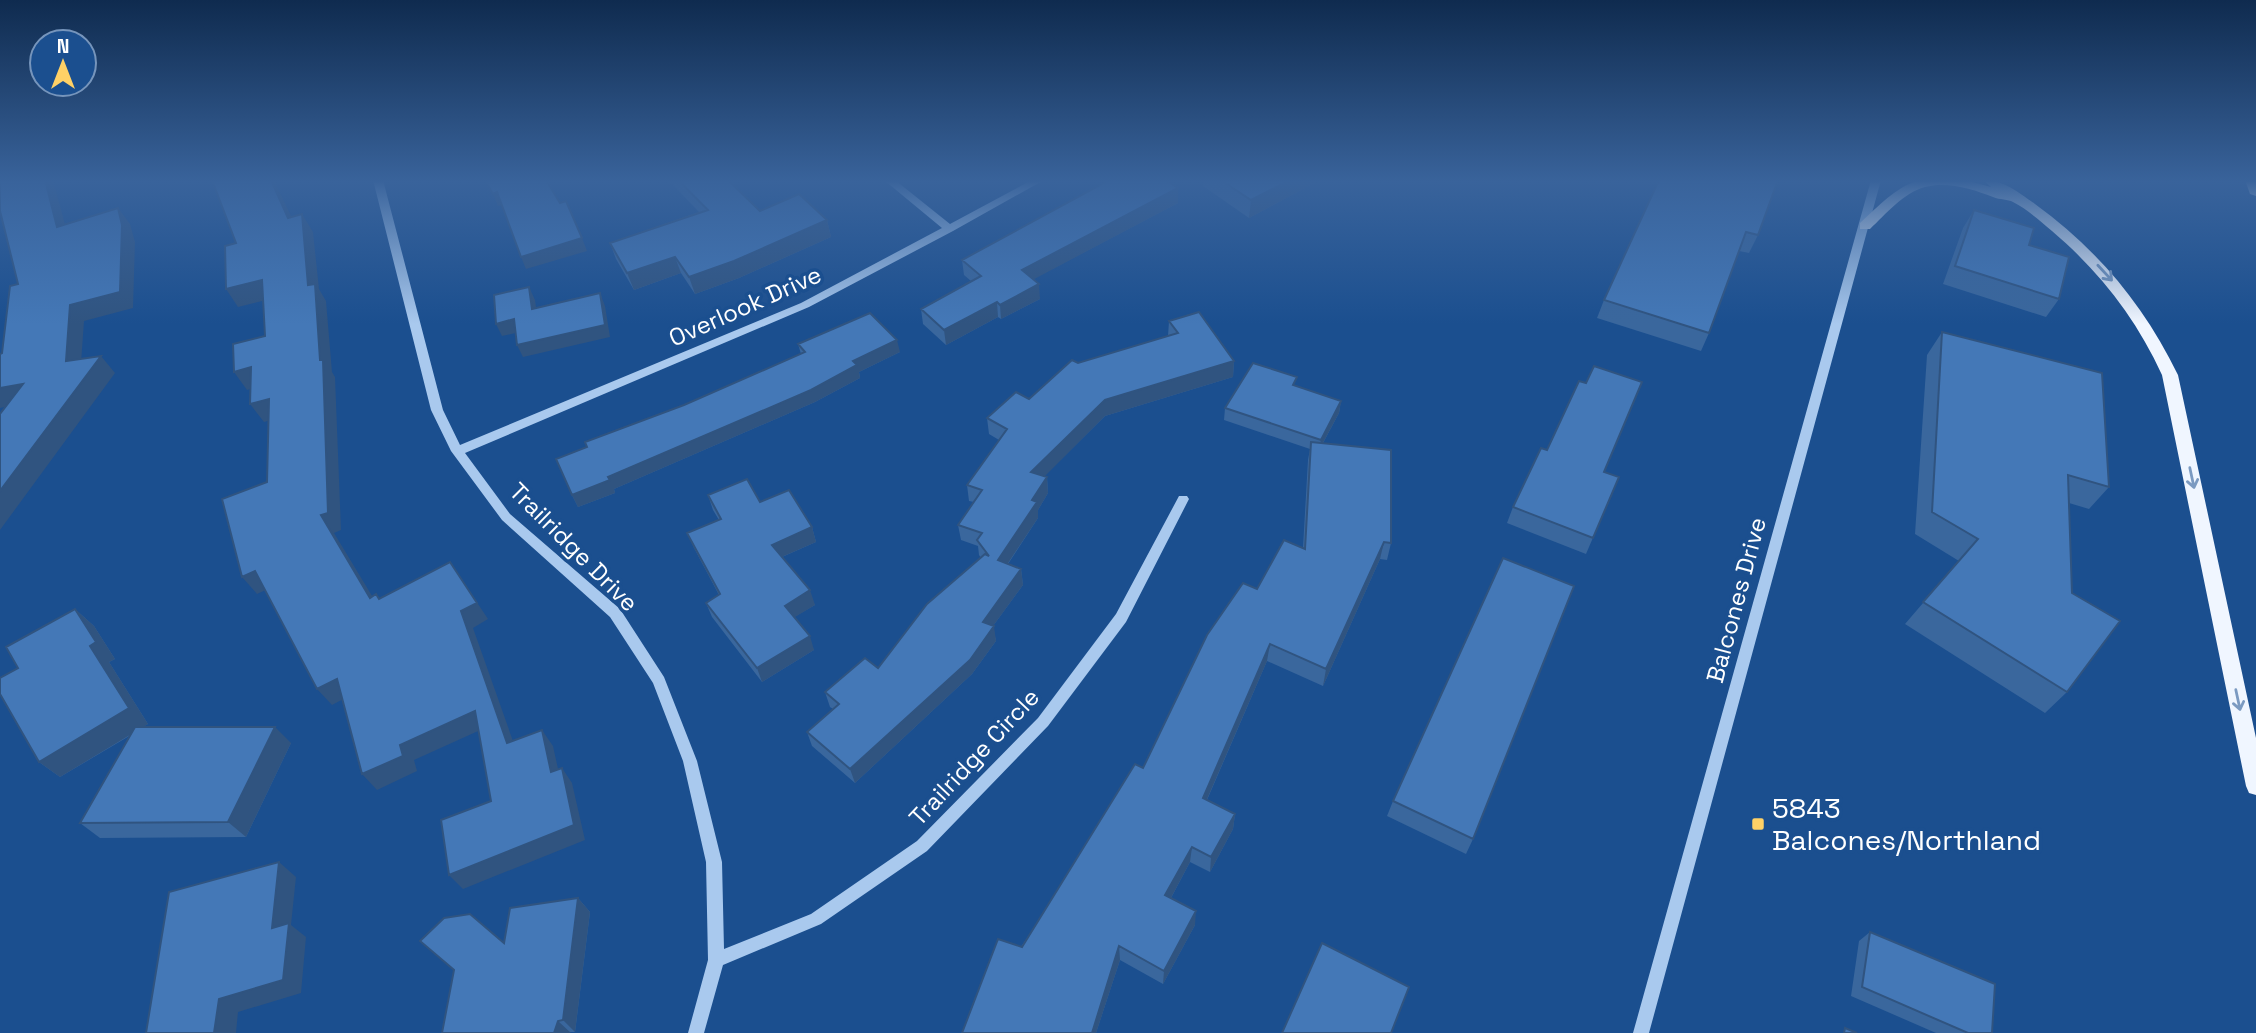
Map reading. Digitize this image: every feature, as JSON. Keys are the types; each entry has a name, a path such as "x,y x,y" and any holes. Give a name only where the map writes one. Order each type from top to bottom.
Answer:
{"main road":[{"path":"2056,228 2081,247 2122,292 2155,337 2170,375 2256,786"}],"street":[{"name":"Trailridge Drive","path":"390,228 437,410 457,451 506,517 615,613 659,681 690,761 714,862 716,960 696,1033"},
{"name":"Balcones Drive","path":"1641,1033 1863,228"},
{"name":"Overlook Drive","path":"457,451 806,305 950,229"},
{"name":"Trailridge Circle","path":"716,960 816,919 922,846 1051,712 1121,618 1183,499"}],"building":[{"path":"4,228 122,228 120,292 70,305 66,361 101,356 0,491 0,414 23,384 0,388 0,354 10,286 18,284"},
{"path":"230,228 303,228 308,285 315,284 320,360 323,360 328,513 321,515 370,598 376,594 379,599 450,562 477,603 461,611 507,743 542,730 551,772 562,768 574,825 449,875 441,820 491,801 475,711 400,745 403,756 362,774 337,679 317,689 255,571 242,577 222,499 267,482 269,399 250,404 251,367 234,372 233,344 265,336 262,280 226,289 225,246 236,243"},
{"path":"510,228 578,228 582,238 521,257"},
{"path":"654,228 808,228 734,261 689,277 675,257 627,273 610,243"},
{"path":"1020,228 1102,228 1022,270 1039,284 1000,305 997,302 944,330 921,309 981,276 962,260"},
{"path":"1637,228 1760,228 1758,235 1746,232 1709,333 1604,300"},
{"path":"1968,228 2034,228 2029,245 2069,257 2059,299 1955,266"},
{"path":"529,287 532,309 600,293 605,325 517,345 514,319 496,324 494,295"},
{"path":"1199,312 1234,361 1105,400 1031,472 1047,477 1032,500 1037,502 998,560 1021,569 983,622 994,626 970,660 850,769 807,732 839,704 825,692 865,658 878,668 927,604 985,554 989,556 977,540 982,533 958,525 982,490 967,485 1007,429 987,418 1016,392 1029,399 1072,360 1078,363 1178,333 1169,321"},
{"path":"870,313 897,340 853,361 857,365 811,390 572,495 556,459 587,447 585,442 684,405 805,352 798,344"},
{"path":"1942,332 2102,373 2109,487 2068,475 2072,593 2120,621 2067,692 1923,602 1978,539 1932,512"},
{"path":"1253,363 1297,377 1293,385 1341,401 1321,440 1225,408"},
{"path":"1594,366 1642,382 1604,472 1619,477 1593,538 1513,507 1541,448 1547,450 1579,381 1586,383"},
{"path":"1311,442 1391,450 1391,543 1384,542 1326,669 1270,644 1203,798 1235,814 1211,857 1192,847 1165,895 1196,911 1164,971 1119,946 1092,1033 962,1033 998,939 1022,947 1135,764 1143,768 1207,635 1243,583 1257,589 1284,540 1305,549"},
{"path":"747,479 760,502 789,490 812,527 772,545 810,590 785,606 810,636 757,668 706,603 720,594 687,533 721,519 708,495"},
{"path":"1503,558 1574,586 1473,839 1393,801"},
{"path":"75,609 96,642 90,646 129,708 39,762 0,694 0,678 18,668 6,647"},
{"path":"135,727 275,727 228,822 80,823"},
{"path":"279,862 272,928 289,923 283,980 219,999 214,1033 146,1033 169,892"},
{"path":"578,898 563,1020 558,1021 554,1033 442,1033 454,970 420,941 444,918 470,914 504,943 510,908"},
{"path":"1870,932 1995,984 1992,1033 1968,1033 1862,987"},
{"path":"1322,943 1409,987 1391,1033 1282,1033"},
{"path":"1845,1028 1857,1033 1844,1033"}],"place":[{"name":"5843 Balcones/Northland","path":"1758,824"}]}
